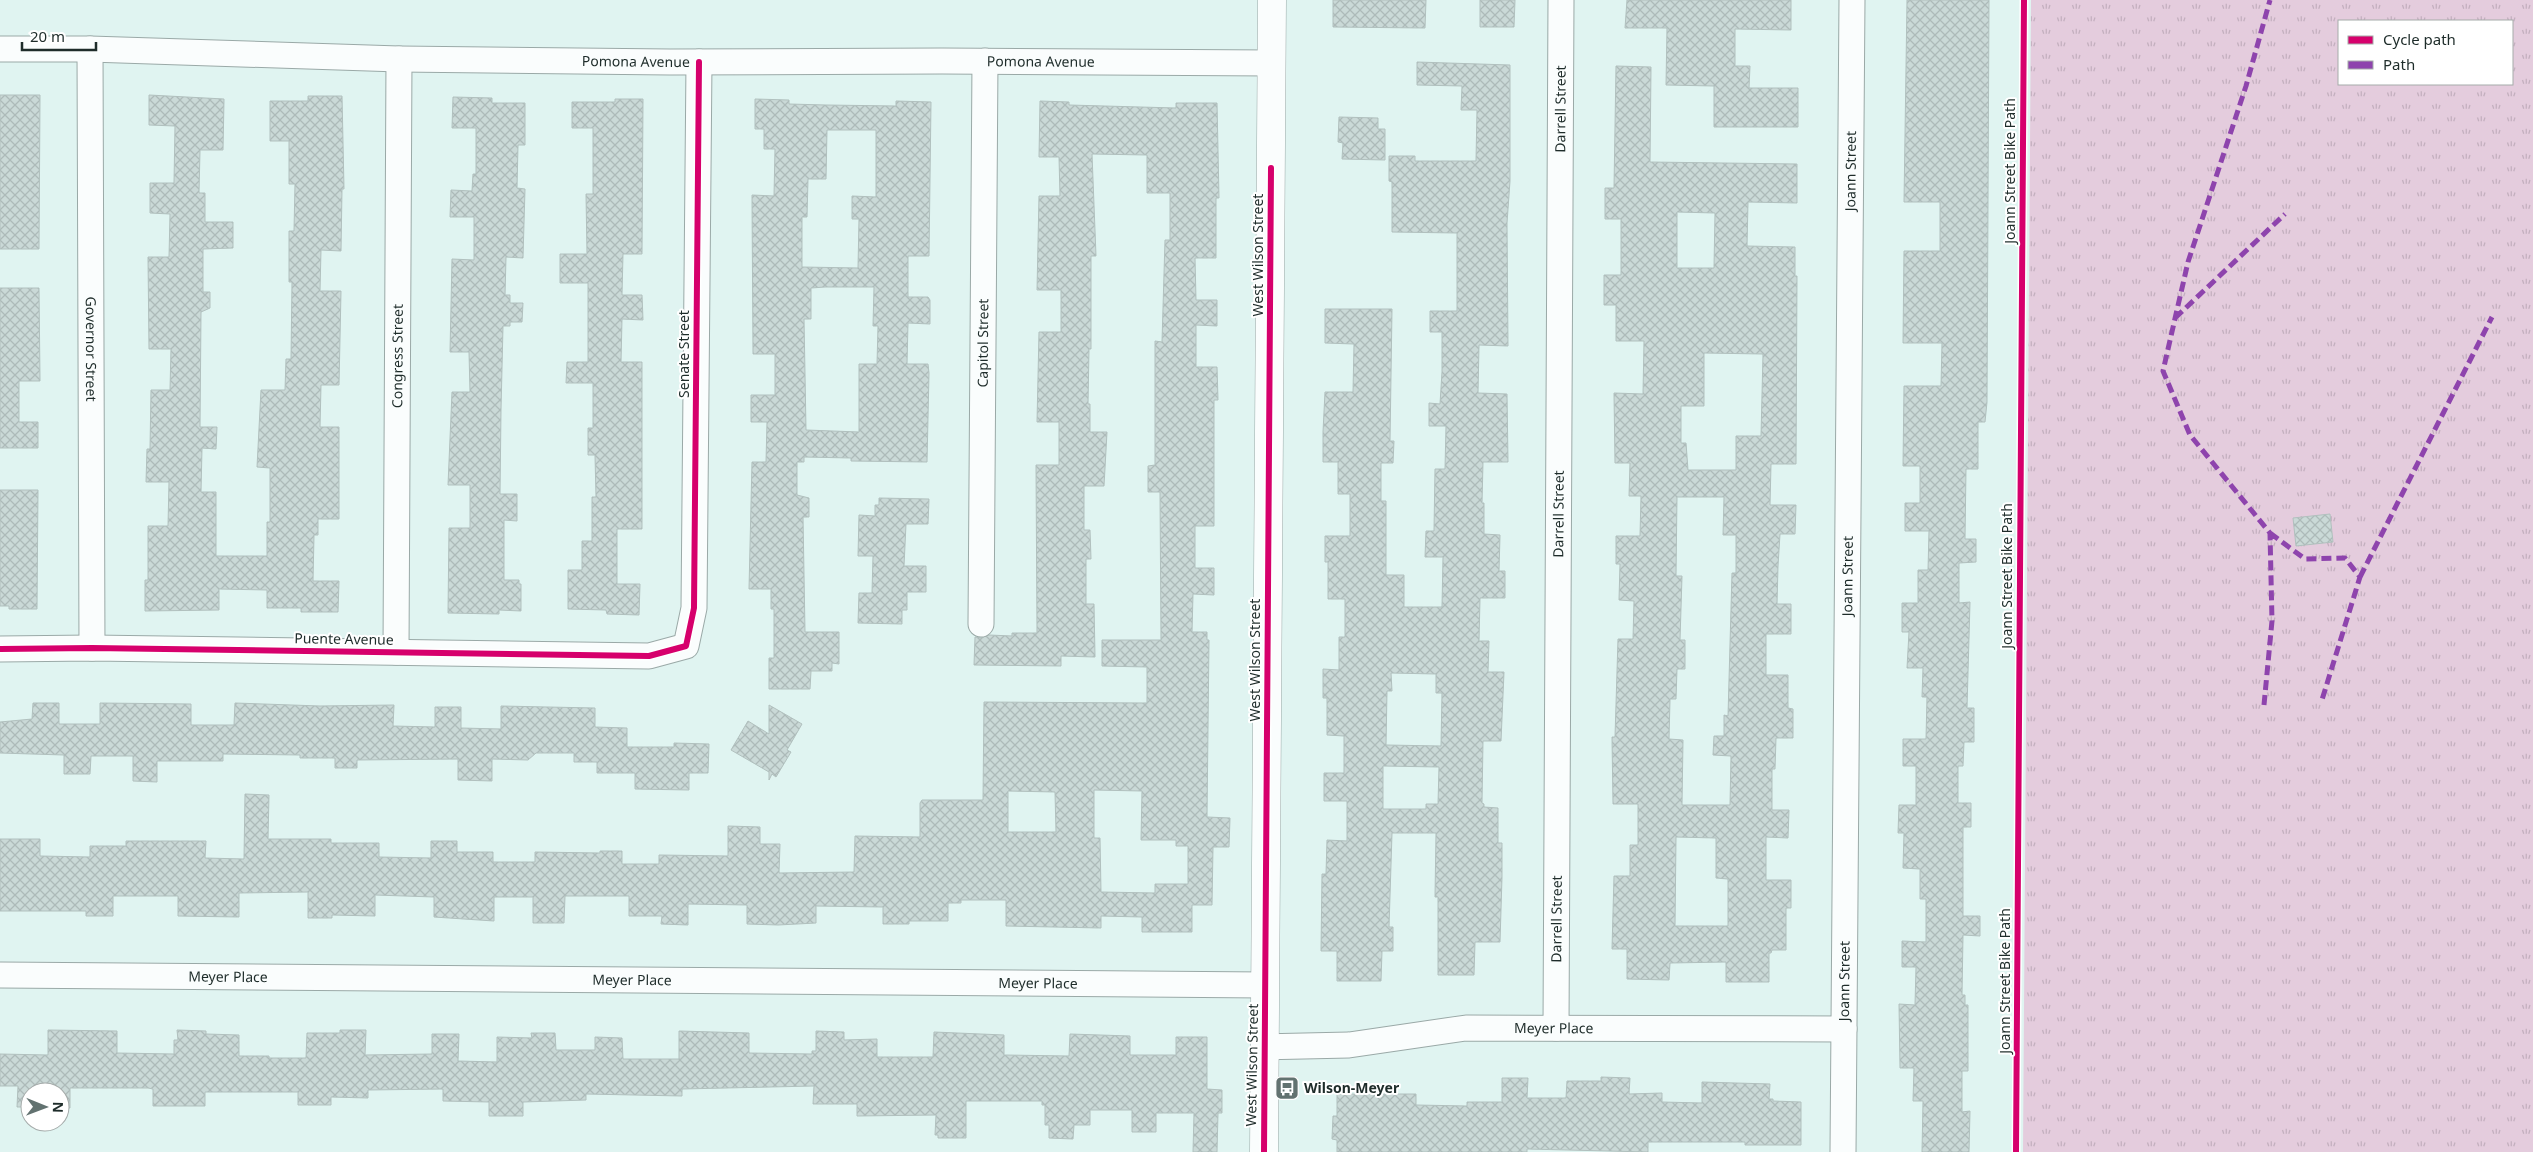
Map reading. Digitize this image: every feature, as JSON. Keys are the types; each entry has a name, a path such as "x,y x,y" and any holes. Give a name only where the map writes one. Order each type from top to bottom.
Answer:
{"street":[{"name":"West Wilson Street","path":"1264,1152 1272,0"},
{"name":"Darrell Street","path":"1556,1028 1561,0"},
{"name":"Joann Street","path":"1843,1152 1852,0"},
{"name":"Pomona Avenue","path":"0,49 90,49 399,59 699,62 1272,63"},
{"name":"Governor Street","path":"90,49 92,648"},
{"name":"Congress Street","path":"396,652 399,59"},
{"name":"Capitol Street","path":"981,624 985,61"},
{"name":"Senate Street","path":"686,646 694,608 699,62"},
{"name":"Puente Avenue","path":"0,649 92,648 650,656 686,646"},
{"name":"Meyer Place","path":"0,976 1265,985"},
{"name":"Meyer Place","path":"1264,1047 1349,1045 1466,1028 1844,1029"}],"green space":[{"path":"2031,0 2533,0 2533,1152 2023,1152"}],"building":[{"path":"1333,0 1426,0 1425,28 1333,27"},
{"path":"1480,0 1515,0 1514,27 1480,27"},
{"path":"1627,0 1791,0 1791,30 1735,29 1735,66 1750,66 1749,88 1798,88 1798,127 1714,127 1714,86 1666,85 1667,28 1625,28"},
{"path":"1907,0 1989,0 1987,402 1985,422 1978,422 1978,469 1966,469 1965,539 1976,539 1976,562 1959,563 1959,603 1970,602 1967,708 1974,708 1974,742 1964,742 1963,766 1958,766 1958,803 1971,803 1971,827 1963,827 1963,916 1980,916 1980,936 1963,935 1962,995 1965,995 1965,1005 1968,1005 1968,1071 1962,1071 1962,1112 1970,1111 1969,1152 1922,1152 1923,1101 1913,1101 1914,1068 1900,1068 1899,1004 1915,1005 1916,967 1902,967 1902,941 1926,942 1926,899 1920,899 1920,869 1903,868 1904,833 1898,833 1899,805 1916,805 1916,766 1903,766 1903,739 1926,739 1927,697 1922,697 1923,668 1907,668 1909,632 1902,632 1902,603 1918,603 1918,570 1928,570 1929,531 1905,531 1905,503 1920,503 1920,466 1903,466 1904,386 1941,386 1942,343 1903,343 1904,251 1940,251 1940,202 1904,202"},
{"path":"1417,62 1510,65 1510,181 1507,223 1508,346 1479,345 1478,393 1507,394 1508,462 1483,462 1482,503 1484,503 1484,534 1500,535 1499,571 1505,571 1505,598 1480,598 1479,641 1489,641 1488,672 1504,672 1501,741 1483,741 1482,803 1484,807 1498,808 1498,843 1502,843 1500,942 1475,942 1474,975 1438,975 1438,897 1435,897 1436,833 1392,833 1389,927 1393,927 1393,951 1382,951 1381,981 1337,981 1337,951 1321,951 1322,874 1326,874 1327,840 1347,841 1347,801 1324,801 1324,773 1344,773 1344,736 1327,735 1327,698 1323,698 1323,669 1339,670 1339,637 1345,637 1345,599 1328,599 1328,562 1325,562 1325,536 1350,536 1350,494 1338,494 1338,462 1323,462 1323,432 1325,392 1353,392 1354,344 1325,343 1325,309 1392,309 1390,441 1394,441 1393,463 1381,463 1381,501 1386,501 1386,575 1404,575 1404,607 1442,607 1443,557 1425,557 1426,531 1434,531 1435,469 1445,469 1446,426 1429,426 1429,403 1440,404 1442,372 1442,332 1430,332 1430,311 1457,311 1457,233 1392,232 1392,182 1389,181 1389,156 1415,156 1415,161 1476,161 1477,110 1461,110 1462,86 1417,85","holes":["1391,673 1436,674 1436,693 1442,693 1441,746 1386,745 1387,691 1392,691","1383,766 1439,767 1438,804 1426,804 1426,809 1383,809"]},
{"path":"1616,66 1651,67 1650,162 1797,164 1797,203 1748,202 1747,246 1795,247 1795,276 1797,276 1796,464 1771,464 1770,505 1796,505 1795,534 1780,534 1778,566 1777,604 1791,604 1791,634 1766,634 1766,675 1788,675 1788,708 1793,709 1793,738 1776,738 1775,769 1772,769 1772,810 1789,810 1788,838 1766,837 1766,880 1791,880 1791,908 1786,908 1786,950 1772,950 1769,953 1769,982 1726,982 1726,962 1670,963 1669,980 1627,979 1627,949 1612,949 1614,876 1630,876 1630,845 1638,845 1638,804 1613,804 1612,737 1615,737 1618,639 1633,639 1634,601 1619,600 1620,564 1616,564 1616,536 1640,536 1641,496 1629,496 1630,463 1615,463 1614,393 1643,394 1644,341 1616,341 1616,305 1604,305 1604,275 1621,275 1621,219 1605,219 1605,188 1614,188","holes":["1677,212 1715,213 1714,268 1677,268","1704,353 1763,354 1761,436 1736,436 1736,470 1688,470 1686,443 1681,443 1681,406 1704,406","1677,497 1724,497 1723,535 1736,535 1736,573 1732,573 1728,716 1724,715 1724,736 1714,736 1713,755 1731,756 1730,805 1682,805 1683,740 1669,739 1670,699 1676,699 1677,669 1685,669 1685,640 1680,640 1682,576 1676,576","1676,837 1716,838 1716,878 1728,879 1728,926 1675,926"]},
{"path":"0,95 40,95 39,249 0,249"},
{"path":"149,95 224,99 223,150 200,150 199,193 205,193 205,222 233,222 233,248 203,249 203,292 210,292 210,308 201,312 200,427 217,427 216,449 202,448 201,492 216,492 216,556 267,556 267,522 270,522 270,468 257,467 261,390 285,390 286,359 291,359 292,282 289,282 289,231 294,231 295,184 289,184 289,141 270,141 270,101 308,101 308,96 342,96 344,189 342,189 341,251 321,250 320,291 341,291 339,385 321,385 320,427 339,427 339,519 318,519 318,535 314,535 313,581 339,581 338,612 301,612 301,608 267,608 267,590 219,589 219,610 145,611 145,580 148,580 148,526 168,526 169,482 146,482 147,449 150,449 151,390 170,390 171,349 149,349 148,257 169,257 170,214 150,213 150,183 174,183 175,126 149,125"},
{"path":"453,97 492,98 492,103 525,103 525,145 518,145 517,188 525,189 523,258 506,257 505,295 510,295 510,303 523,303 522,322 510,322 510,326 503,326 500,494 517,494 517,521 504,520 504,580 519,580 519,584 521,584 521,611 499,610 499,614 448,613 449,528 470,528 470,485 448,485 452,392 470,392 469,352 450,352 452,259 474,260 474,217 450,217 451,190 472,191 473,174 476,174 476,128 452,128"},
{"path":"615,99 643,99 642,254 623,254 622,295 642,295 643,320 622,319 621,362 642,362 642,529 617,529 617,584 640,584 639,615 607,614 606,610 568,609 568,570 582,570 582,541 592,541 592,497 596,497 595,455 588,455 588,428 593,428 593,383 566,383 567,362 588,362 588,283 560,283 560,254 587,254 586,194 593,194 593,128 572,128 572,102 615,102"},
{"path":"755,99 789,100 789,104 826,105 896,106 896,101 931,102 929,256 908,256 908,297 928,297 930,300 930,324 908,323 907,364 928,364 927,462 851,461 851,458 804,457 804,462 797,462 797,495 809,498 809,517 803,517 805,632 839,632 839,664 832,663 832,671 811,671 810,689 769,689 769,658 774,658 774,609 771,609 771,589 749,589 752,462 766,462 767,422 751,422 751,395 775,395 775,354 753,354 752,195 774,196 775,149 764,149 764,129 755,129","holes":["827,130 876,130 876,197 852,196 852,219 859,219 858,268 802,267 802,217 807,217 808,179 826,179","874,287 873,326 878,326 877,364 859,364 859,432 806,430 804,319 811,319 811,288"]},
{"path":"1040,101 1069,102 1069,105 1176,108 1176,103 1217,103 1219,198 1216,198 1216,258 1195,258 1196,300 1217,300 1217,326 1196,325 1196,367 1217,367 1218,400 1214,400 1214,526 1195,526 1195,568 1214,568 1214,595 1193,594 1192,632 1207,632 1207,640 1209,640 1207,817 1230,818 1229,847 1213,847 1212,905 1192,905 1192,932 1142,932 1142,917 1101,916 1101,928 1006,926 1006,900 961,900 961,903 948,903 948,921 909,921 909,924 883,924 883,907 816,906 816,923 747,924 747,905 688,904 688,925 661,924 662,916 629,916 629,896 565,896 564,923 533,923 533,897 494,897 494,921 434,917 434,897 375,895 375,916 332,915 332,918 308,918 308,892 239,893 239,917 178,916 178,896 113,896 113,916 86,916 86,911 0,911 0,839 40,839 40,856 90,857 90,846 126,846 126,841 206,841 205,858 244,859 245,794 269,795 268,839 331,839 331,843 379,843 379,857 431,858 431,841 457,841 457,852 493,852 493,862 535,862 535,852 600,853 600,851 622,851 622,864 659,864 659,855 728,856 728,826 760,827 760,844 780,844 779,873 854,872 855,836 920,837 920,803 922,800 983,800 984,702 1147,703 1147,667 1102,666 1102,640 1161,640 1160,492 1148,492 1148,466 1155,465 1155,341 1162,342 1165,240 1170,240 1170,193 1147,193 1147,155 1092,154 1096,256 1091,256 1091,349 1089,349 1088,404 1090,404 1090,432 1107,432 1104,486 1084,486 1084,530 1090,530 1091,559 1086,559 1086,604 1094,604 1095,657 1061,656 1061,666 974,665 975,637 981,638 989,635 1012,636 1012,633 1037,633 1036,465 1059,465 1059,422 1037,422 1039,332 1061,332 1061,290 1037,290 1039,196 1060,196 1059,157 1039,157","holes":["1094,790 1142,791 1141,840 1176,840 1176,846 1188,846 1188,884 1155,884 1155,893 1101,892 1100,838 1094,838","1008,791 1055,792 1056,832 1008,832"]},
{"path":"1339,117 1378,118 1378,129 1385,129 1385,160 1342,159 1343,143 1338,142"},
{"path":"0,288 39,288 40,381 19,381 19,422 38,422 38,448 0,448"},
{"path":"0,490 38,490 37,609 9,609 9,606 0,606"},
{"path":"879,498 929,499 928,524 906,524 904,566 926,566 926,592 907,592 907,610 902,610 902,624 858,623 859,593 872,593 873,556 858,556 859,515 875,516 875,505 879,505"},
{"path":"2330,514 2333,542 2296,546 2293,518"},
{"path":"33,703 59,703 59,724 100,724 100,703 191,704 191,725 234,725 235,703 320,706 394,705 393,726 435,727 435,707 461,707 461,728 501,729 501,706 595,708 595,727 627,728 627,747 674,747 674,743 709,744 708,773 689,773 689,790 635,789 635,773 597,773 597,762 574,762 574,753 536,753 528,760 492,759 492,781 458,780 458,759 357,760 357,768 335,768 335,758 300,758 300,755 223,754 223,761 157,761 157,782 133,781 133,756 91,756 90,774 64,774 64,755 0,753 0,722 32,719"},
{"path":"769,705 802,724 787,750 791,752 776,777 772,774 769,780 769,772 731,750 748,721 769,734"},
{"path":"48,1030 117,1031 117,1053 174,1054 174,1040 178,1040 177,1030 206,1031 206,1034 239,1035 239,1056 269,1056 269,1058 306,1058 307,1033 340,1033 340,1030 366,1030 365,1055 432,1054 432,1034 459,1034 458,1061 497,1062 497,1037 532,1038 531,1033 555,1033 556,1050 595,1050 595,1037 622,1038 623,1059 679,1059 679,1031 749,1033 749,1053 812,1054 812,1051 816,1051 816,1031 844,1032 844,1040 877,1039 877,1057 933,1057 934,1032 1004,1035 1004,1055 1069,1056 1070,1034 1130,1036 1130,1055 1176,1055 1176,1037 1207,1037 1207,1089 1222,1090 1222,1113 1218,1113 1217,1152 1193,1152 1194,1113 1156,1113 1156,1132 1132,1132 1132,1110 1090,1110 1090,1125 1074,1125 1073,1139 1049,1138 1049,1125 1045,1125 1045,1105 1042,1105 1042,1101 966,1101 966,1138 938,1138 938,1135 935,1135 936,1115 857,1116 857,1104 813,1104 814,1086 682,1089 682,1096 586,1094 586,1100 523,1102 523,1116 489,1116 489,1102 443,1101 443,1089 368,1090 368,1098 331,1097 331,1105 298,1105 298,1092 205,1092 205,1106 153,1106 153,1089 148,1088 70,1088 70,1082 20,1082 20,1107 17,1107 18,1086 0,1086 0,1054 48,1055"},
{"path":"1601,1077 1630,1078 1629,1094 1662,1093 1662,1102 1702,1103 1702,1082 1770,1084 1769,1099 1773,1099 1773,1101 1801,1102 1801,1145 1745,1145 1745,1142 1648,1142 1648,1152 1527,1149 1527,1152 1337,1152 1337,1140 1332,1139 1333,1116 1337,1116 1337,1094 1416,1094 1416,1105 1467,1106 1467,1102 1502,1102 1502,1078 1528,1078 1527,1098 1566,1098 1567,1081 1601,1081"}],"marked path":[{"path":"2264,705 2272,621 2270,533 2190,435 2163,371 2188,262 2246,86 2270,0"},
{"path":"2175,318 2285,214"},
{"path":"2360,577 2492,317"},
{"path":"2270,533 2305,559 2345,558 2360,577 2321,703"}],"cycle path":[{"name":"Joann Street Bike Path","path":"2016,1152 2024,0"},
{"path":"0,649 92,648 649,656 686,646 694,608 699,62"},
{"path":"1264,1152 1271,168"}],"place":[{"name":"Wilson-Meyer","path":"1287,1088"}]}
